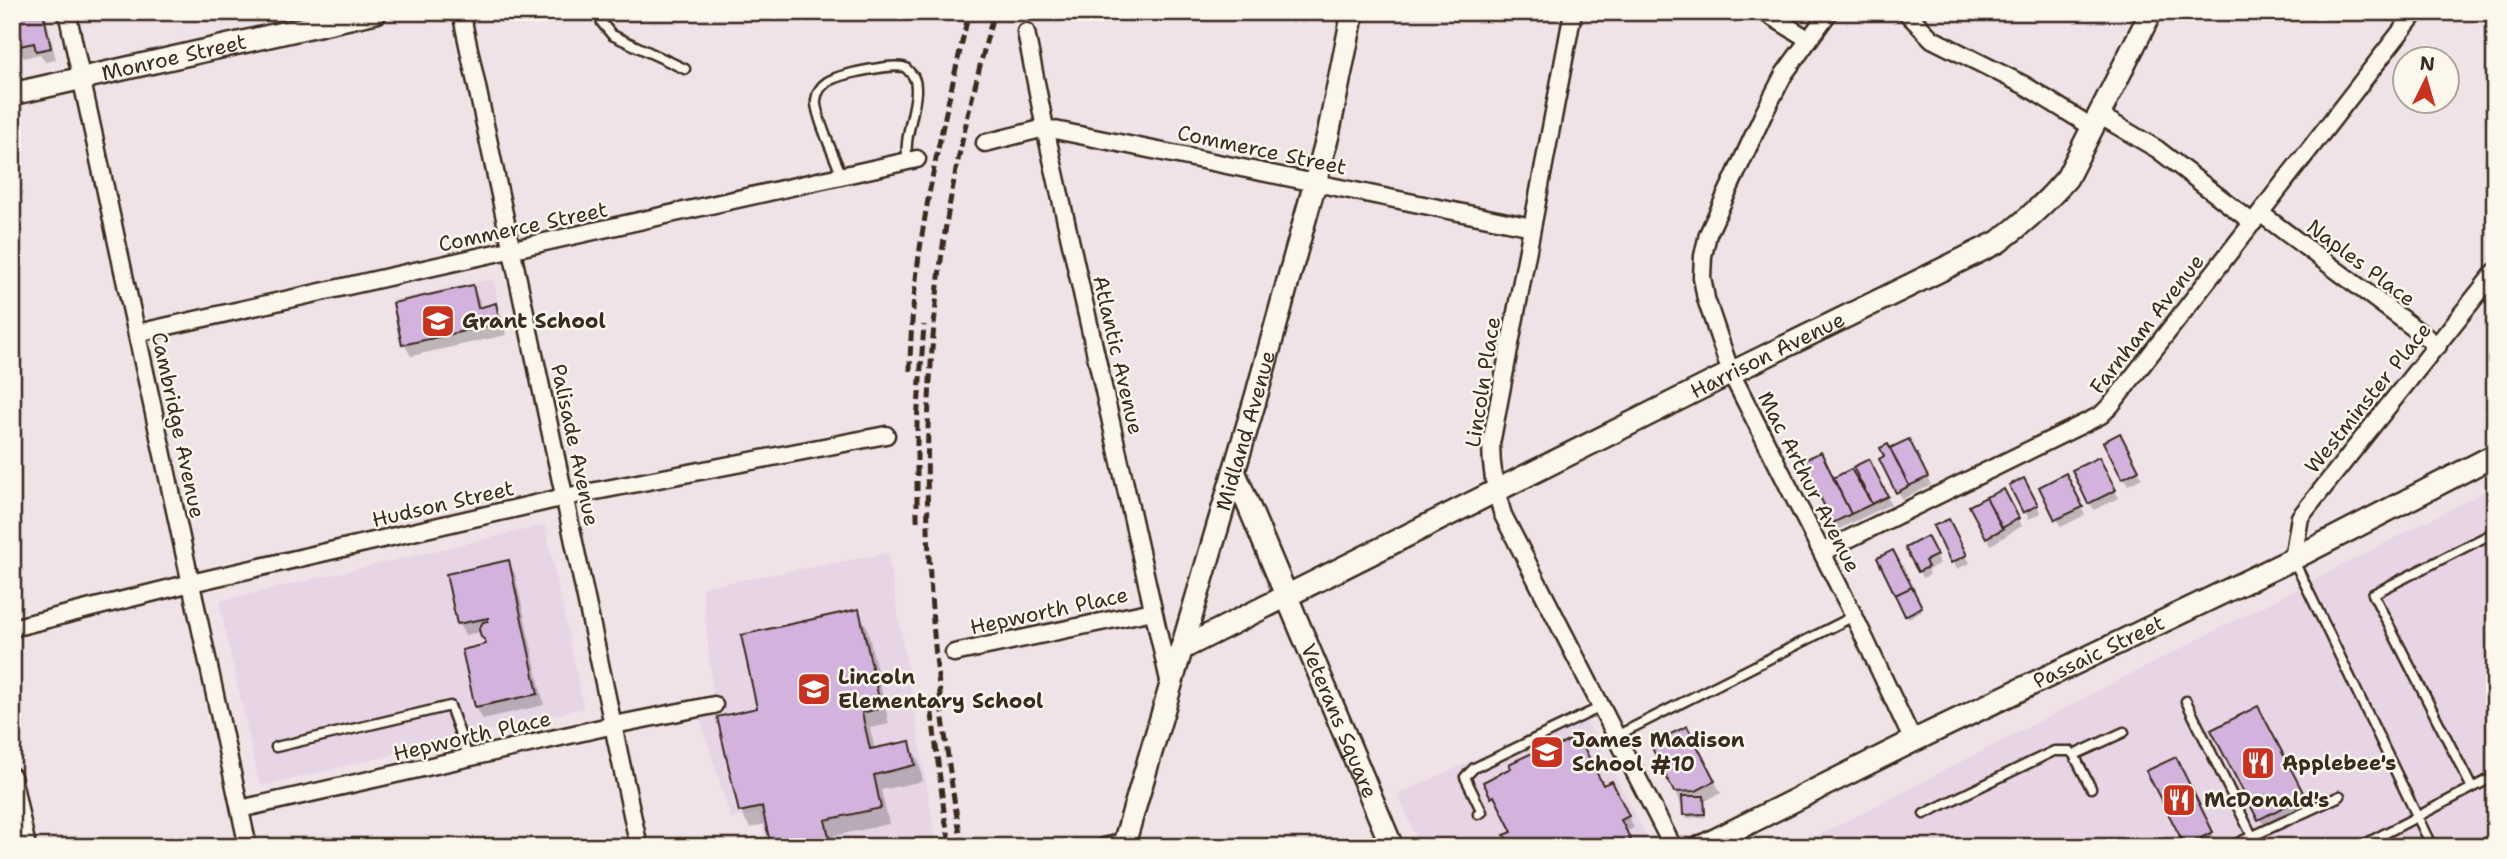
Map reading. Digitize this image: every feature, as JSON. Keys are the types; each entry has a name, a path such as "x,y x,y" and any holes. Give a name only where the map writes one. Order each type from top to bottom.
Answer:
{"street":[{"name":"Cambridge Avenue","path":"67,12 248,847"},
{"name":"Monroe Street","path":"12,94 376,12"},
{"name":"Palisade Avenue","path":"461,12 639,847"},
{"name":"Midland Avenue","path":"1117,845 1170,688 1234,471 1328,135 1353,12"},
{"name":"Lincoln Place","path":"1573,12 1491,444 1491,470 1503,515 1673,847"},
{"path":"1764,12 1792,20 1808,39"},
{"name":"Mac Arthur Avenue","path":"1829,12 1784,74 1764,113 1708,234 1702,277 1706,299 1731,373 1854,616 1913,741"},
{"name":"Naples Place","path":"1906,12 1933,38 2095,121 2157,149 2438,346"},
{"name":"Harrison Avenue","path":"1288,596 1998,242 2032,215 2067,178 2151,12"},
{"name":"Farnham Avenue","path":"1822,552 2101,415 2416,12"},
{"name":"Atlantic Avenue","path":"1026,32 1170,688"},
{"name":"Commerce Street","path":"985,143 1045,128 1532,227"},
{"name":"Commerce Street","path":"137,333 913,160"},
{"name":"Westminster Place","path":"2293,559 2300,517 2495,272"},
{"name":"Hudson Street","path":"12,628 191,583 565,497 886,435"},
{"name":"Passaic Street","path":"1701,847 1913,741 2293,559 2495,454"},
{"name":"Veterans Square","path":"1234,471 1392,847"},
{"path":"1181,649 1288,596"},
{"name":"Hepworth Place","path":"954,653 1153,611"},
{"name":"Hepworth Place","path":"240,809 714,705"},
{"path":"12,776 27,847"}],"lane":[{"path":"599,12 602,23 612,35 684,69"},
{"path":"842,176 815,103 819,89 825,83 852,74 899,67 906,69 913,76 917,91 906,138 913,160"},
{"path":"2472,788 2374,594 2495,532"},
{"path":"2293,559 2432,847"},
{"path":"1618,735 1854,616"},
{"path":"2186,701 2252,836"},
{"path":"276,747 450,706 469,759"},
{"path":"1478,814 1482,812 1465,777 1474,768 1603,706"},
{"path":"2074,755 2124,732"},
{"path":"1924,814 2054,751 2070,751 2074,755 2091,788"},
{"path":"2359,847 2495,776"},
{"path":"2229,847 2340,796"}],"shaded area":[{"path":"493,279 504,324 400,348 391,300"},
{"path":"2495,486 2495,847 1796,847"},
{"path":"545,525 584,708 268,785 261,784 221,611 220,603 223,600"},
{"path":"888,553 937,847 767,847 759,813 731,819 697,709 714,705 702,587"},
{"name":"James Madison School #10","path":"1582,711 1649,842 1639,847 1420,847 1398,794"}],"building":[{"path":"12,12 43,12 51,48 36,51 34,43 15,47"},
{"path":"473,285 478,308 496,303 500,323 402,345 393,303"},
{"path":"2120,433 2139,470 2122,479 2103,442"},
{"path":"1909,439 1928,477 1909,486 1890,448"},
{"path":"1888,444 1909,486 1896,493 1879,459 1884,456 1880,448"},
{"path":"1821,452 1851,514 1833,523 1802,461"},
{"path":"2099,457 2116,490 2088,504 2072,470"},
{"path":"1869,459 1888,496 1872,504 1853,467"},
{"path":"1851,469 1872,504 1851,514 1833,478"},
{"path":"2066,473 2083,507 2055,520 2039,487"},
{"path":"2024,478 2038,505 2023,513 2009,485"},
{"path":"2004,489 2019,518 2002,528 1986,497"},
{"path":"1986,497 2003,529 1986,538 1969,506"},
{"path":"1949,519 1967,555 1951,563 1933,526"},
{"path":"1927,536 1937,555 1925,561 1928,567 1918,572 1905,548"},
{"path":"1893,550 1912,587 1895,595 1877,558"},
{"path":"509,560 538,694 475,707 462,650 486,644 479,629 488,618 457,624 446,574"},
{"path":"1912,587 1922,607 1905,616 1895,595"},
{"path":"859,609 881,708 862,713 870,749 910,741 915,765 874,775 881,808 825,820 830,841 811,844 812,847 771,847 762,807 739,812 717,717 757,708 741,635"},
{"name":"Applebee's","path":"2258,706 2305,796 2258,820 2211,730"},
{"path":"1687,726 1715,781 1696,791 1674,792 1650,744"},
{"path":"1578,736 1603,785 1612,781 1629,816 1621,820 1631,840 1617,847 1510,847 1504,835 1512,832 1494,796 1491,798 1483,782 1511,768 1509,764 1532,753 1534,758"},
{"name":"McDonald's","path":"2176,757 2213,832 2185,846 2146,771"},
{"path":"1682,796 1704,796 1705,814 1683,815"}],"railway":[{"path":"910,371 922,235 969,12"},
{"path":"963,847 942,711 932,602 927,494 930,385 943,243 962,143 994,12"},
{"path":"917,521 917,422 924,325"},
{"path":"930,698 951,847"}],"place":[{"name":"Grant School","path":"438,321"},
{"name":"Lincoln Elementary School","path":"814,689"},
{"name":"James Madison School #10","path":"1547,752"},
{"name":"Applebee's","path":"2258,763"},
{"name":"McDonald's","path":"2179,800"}]}
